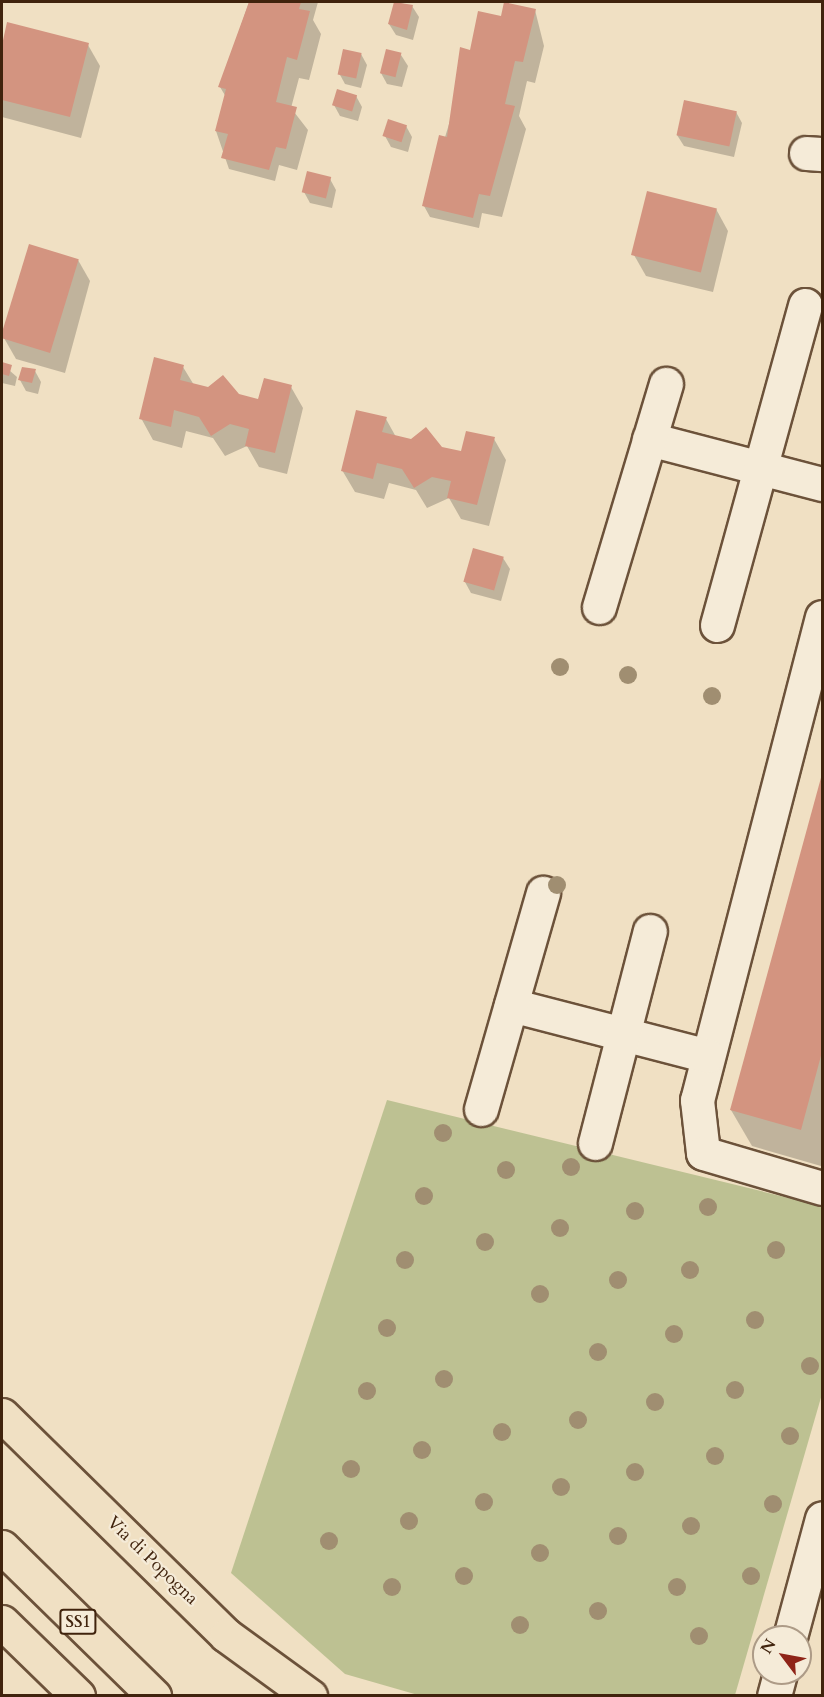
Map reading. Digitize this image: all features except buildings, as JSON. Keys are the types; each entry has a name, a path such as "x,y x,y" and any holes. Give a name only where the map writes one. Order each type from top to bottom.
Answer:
{"main road":[{"name":"Via di Popogna","path":"2,1415 226,1635 310,1695"},
{"name":"SS1","path":"2,1547 154,1695"},
{"path":"2,1622 78,1695"}],"street":[{"path":"717,625 805,305"},
{"path":"599,607 666,384"},
{"path":"650,439 760,471 822,484"},
{"path":"822,617 697,1101 703,1153 822,1188"},
{"path":"481,1109 543,893"},
{"path":"595,1143 625,1036 650,931"},
{"path":"511,1005 708,1056"},
{"path":"793,1625 822,1518"}],"green space":[{"path":"387,1100 822,1206 822,1394 755,1625 752,1625 752,1636 735,1695 418,1695 345,1674 231,1573"}]}
